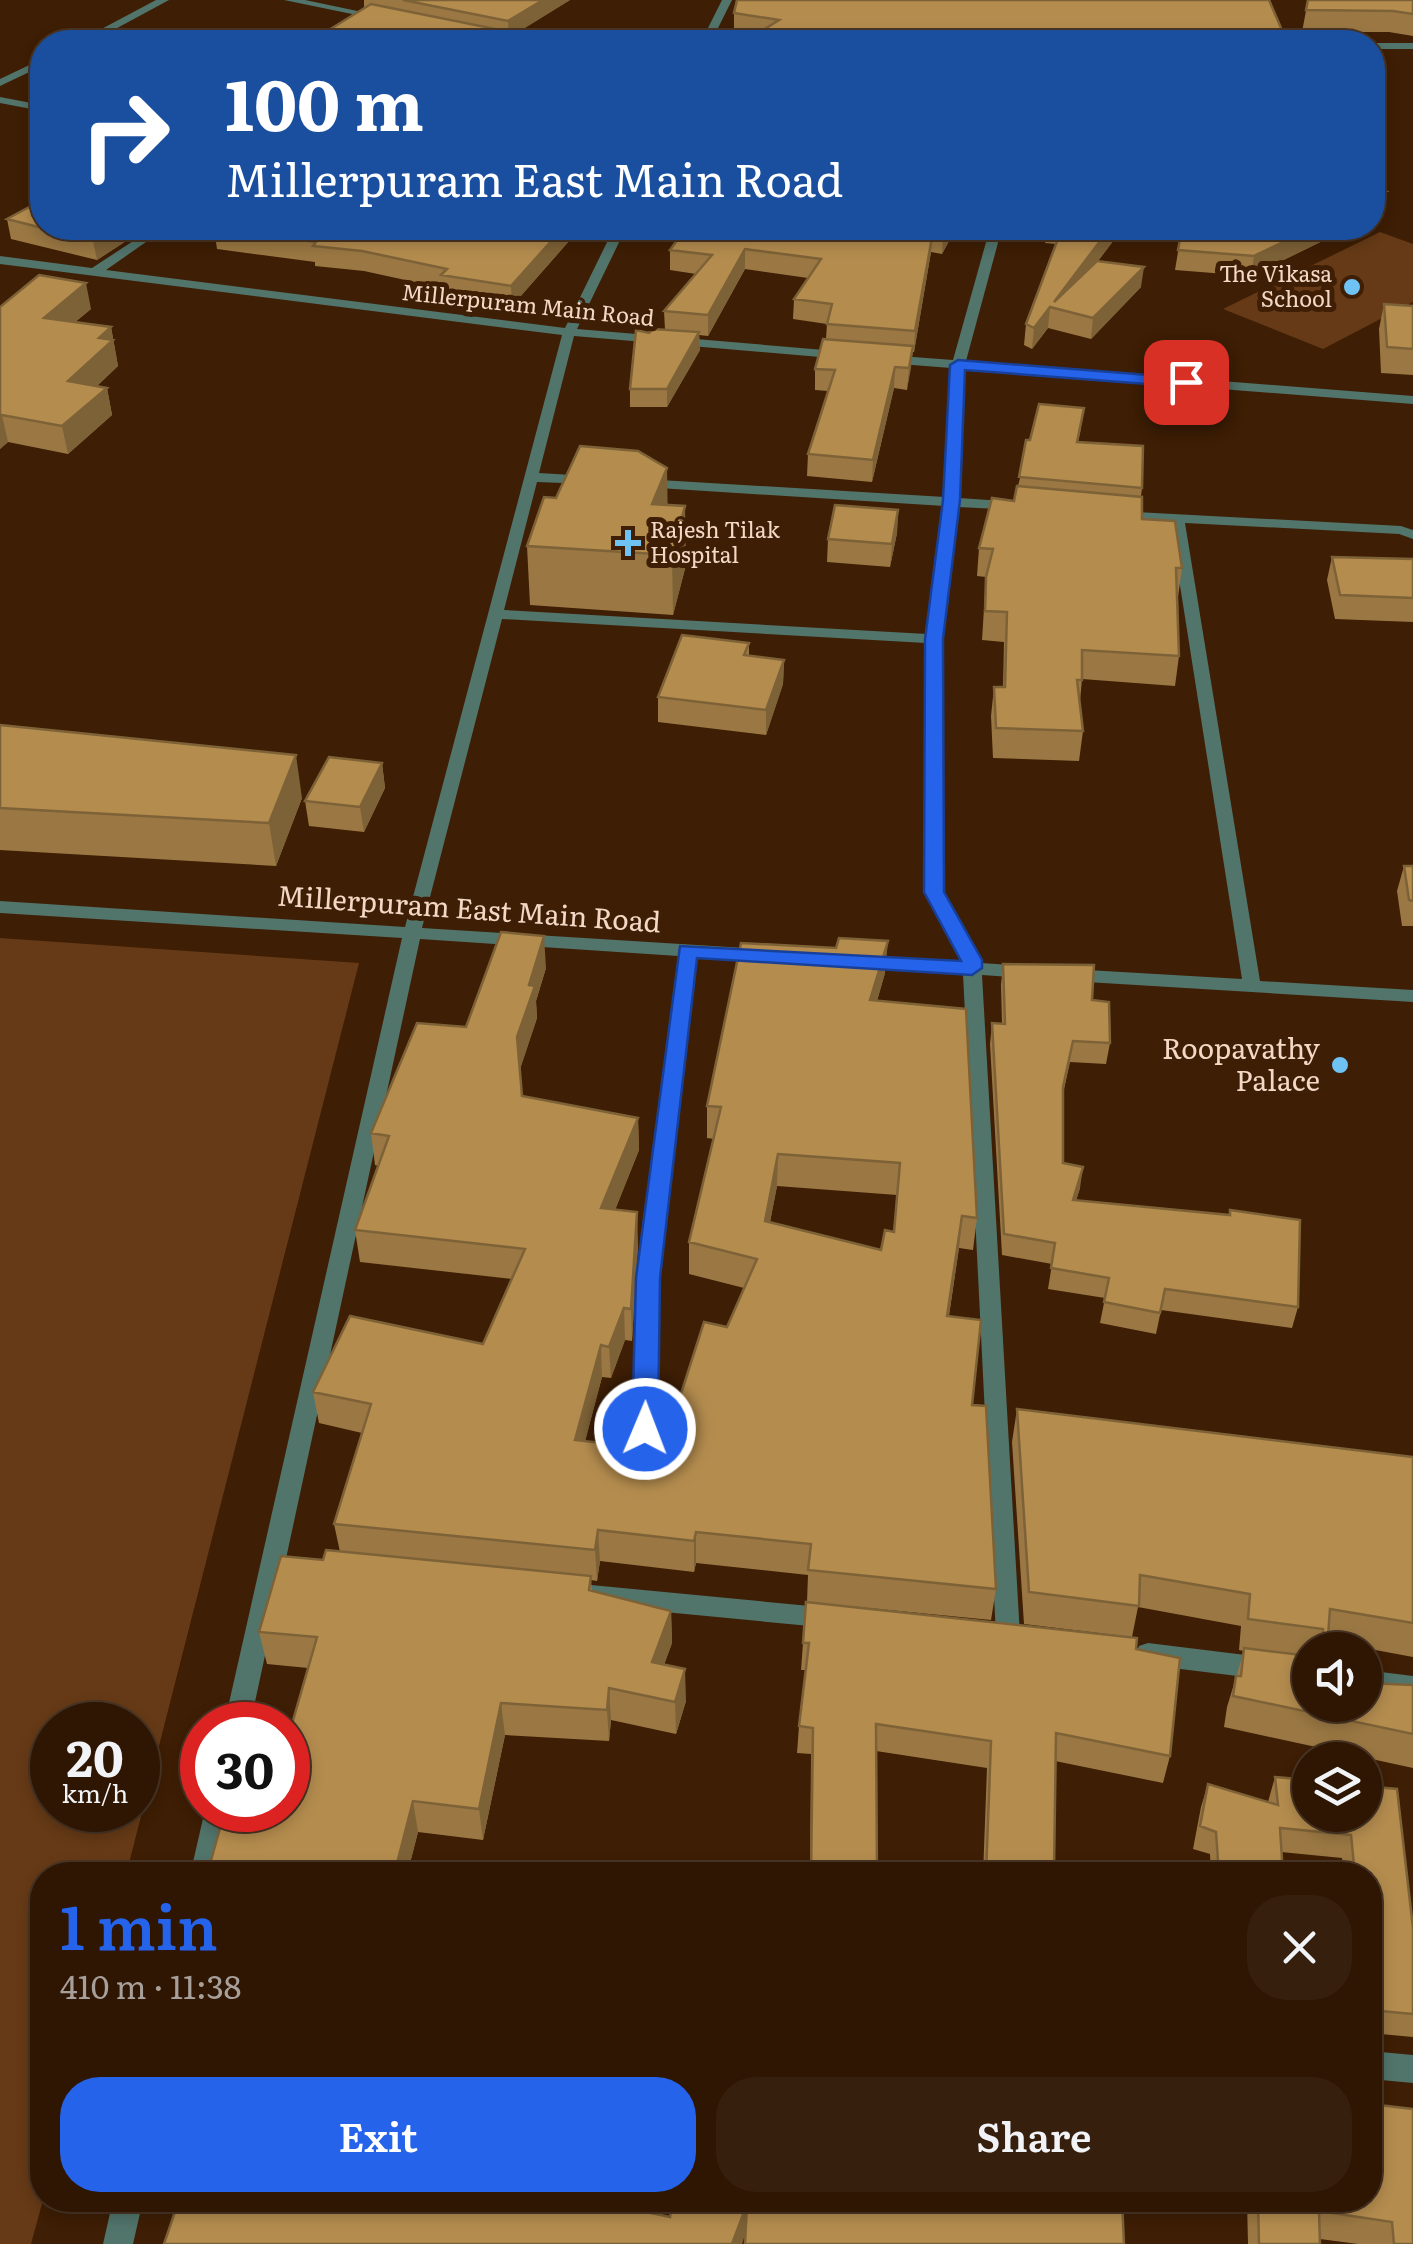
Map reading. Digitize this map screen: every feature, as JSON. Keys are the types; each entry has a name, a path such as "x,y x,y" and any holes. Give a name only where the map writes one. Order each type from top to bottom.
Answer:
{"street":[{"path":"108,30 164,0"},
{"path":"289,0 386,18"},
{"path":"712,30 727,0"},
{"path":"1385,46 1413,46"},
{"path":"0,83 30,68"},
{"path":"0,100 30,106"},
{"path":"94,272 142,240"},
{"path":"245,1702 285,1564 412,933 568,332 614,240"},
{"path":"993,240 958,365 952,500 934,639 934,892 972,960 1009,1422 1008,1636"},
{"name":"Millerpuram Main Road","path":"0,260 568,332 860,356"},
{"path":"880,358 1413,400"},
{"path":"531,477 607,481"},
{"path":"626,482 1026,507"},
{"path":"1102,514 1382,529 1413,535"},
{"path":"1177,520 1252,986"},
{"path":"495,614 934,639"},
{"name":"Millerpuram East Main Road","path":"0,908 782,957"},
{"path":"645,1429 648,1278 688,951"},
{"path":"839,960 1413,996"},
{"path":"572,1592 850,1620"},
{"path":"1122,1650 1292,1672"},
{"path":"1382,1683 1413,1687"},
{"path":"206,1862 213,1832"},
{"path":"1382,2067 1413,2069"},
{"path":"118,2244 125,2212"}],"shaded area":[{"path":"1385,234 1413,244 1413,302 1323,349 1223,309 1364,240 1385,240"},
{"path":"0,938 359,963 160,1742 160,1702 30,1702 30,1832 137,1832 129,1862 30,1862 30,2212 40,2212 31,2244 0,2244"}],"building":[{"path":"403,0 543,0 508,21"},
{"path":"737,0 1269,0 1282,30 763,30 779,20 734,13"},
{"path":"1308,0 1413,0 1413,14 1306,10"},
{"path":"371,4 500,30 343,30 332,28"},
{"path":"30,207 30,225 7,219"},
{"path":"300,240 552,240 511,286 441,275 447,269 362,251 313,246 316,242"},
{"path":"677,240 932,240 915,331 827,324 832,304 794,299 821,259 745,249 708,315 664,311 712,255 670,250"},
{"path":"1058,240 1101,240 1054,302 1097,261 1144,267 1093,318 1050,307 1034,328 1026,324"},
{"path":"1180,240 1287,240 1254,256 1178,250"},
{"path":"39,275 86,283 44,318 111,327 99,338 113,340 68,381 107,388 62,426 0,416 0,307"},
{"path":"1384,304 1413,306 1413,349 1387,347"},
{"path":"653,329 699,332 667,389 630,389 636,330 649,333"},
{"path":"823,339 913,346 909,368 895,367 873,460 808,454 835,370 815,369"},
{"path":"1039,404 1084,408 1077,442 1143,446 1142,488 1019,477 1026,440 1030,440"},
{"path":"580,446 638,451 667,468 652,504 685,506 672,555 527,546 544,497 556,498"},
{"path":"1017,486 1142,497 1142,519 1175,521 1182,568 1176,568 1179,656 1082,650 1082,680 1077,680 1083,731 996,728 994,687 1005,687 1007,612 985,611 986,577 993,549 979,548 992,498 1014,501"},
{"path":"835,505 898,510 892,544 828,539"},
{"path":"1332,557 1413,559 1413,598 1340,595"},
{"path":"682,635 749,643 744,655 784,660 766,710 658,697"},
{"path":"0,725 296,755 269,823 0,808"},
{"path":"329,757 382,763 360,807 305,801"},
{"path":"1404,866 1413,866 1413,901 1409,900"},
{"path":"501,932 544,936 529,985 535,986 517,1037 522,1096 638,1118 601,1208 637,1212 631,1309 624,1308 609,1347 601,1345 575,1440 663,1450 704,1322 727,1327 757,1259 689,1242 721,1107 707,1106 741,943 836,948 839,938 888,941 870,1000 966,1009 977,1218 962,1216 947,1316 981,1320 972,1405 986,1406 996,1589 808,1570 811,1544 696,1532 694,1541 598,1530 595,1550 334,1524 371,1404 313,1392 350,1316 483,1344 525,1249 355,1230 389,1136 371,1133 417,1023 466,1027","holes":["778,1154 900,1163 894,1232 885,1230 881,1250 765,1221"]},
{"path":"1003,964 1094,965 1092,1000 1109,1002 1110,1043 1073,1041 1063,1087 1063,1163 1083,1167 1073,1200 1230,1215 1230,1210 1300,1220 1298,1307 1165,1289 1160,1313 1104,1302 1109,1278 1051,1268 1055,1243 1004,1234 992,1023 1005,1024"},
{"path":"1017,1409 1413,1457 1413,1623 1330,1609 1328,1632 1248,1619 1250,1594 1140,1575 1139,1606 1029,1592"},
{"path":"326,1550 591,1576 589,1590 671,1611 652,1662 685,1669 675,1702 609,1688 607,1710 501,1703 479,1809 413,1801 397,1862 211,1862 219,1832 310,1832 310,1702 298,1702 317,1637 259,1632 281,1556 323,1560"},
{"path":"806,1602 1137,1638 1136,1649 1180,1658 1170,1756 1056,1733 1054,1862 986,1862 991,1741 876,1724 877,1862 811,1862 813,1728 799,1726 809,1643 803,1643"},
{"path":"1244,1648 1292,1654 1292,1708 1233,1696 1236,1676 1241,1676"},
{"path":"1382,1684 1413,1685 1413,1734 1356,1722 1382,1722"},
{"path":"1275,1777 1292,1778 1292,1829 1280,1828 1282,1862 1218,1862 1216,1832 1200,1826 1208,1784 1278,1805"},
{"path":"1382,1788 1397,1789 1413,1928 1413,2014 1382,2011 1382,1862 1354,1862 1351,1835 1321,1832 1382,1832"},
{"path":"1382,2105 1413,2109 1413,2244 1394,2244 1392,2222 1326,2212 1382,2212"},
{"path":"175,2212 646,2212 670,2217 671,2212 744,2212 732,2244 164,2244"},
{"path":"747,2212 1123,2212 1124,2244 745,2244"},
{"path":"1258,2212 1319,2212 1320,2244 1259,2244"}],"place":[{"name":"The Vikasa School","path":"1352,287"},
{"name":"Rajesh Tilak Hospital","path":"628,543"},
{"name":"Roopavathy Palace","path":"1340,1065"}],"route":[{"path":"645,1429 648,1278 688,951 972,968 972,960 934,892 934,639 952,500 958,365 1186,382"}]}
